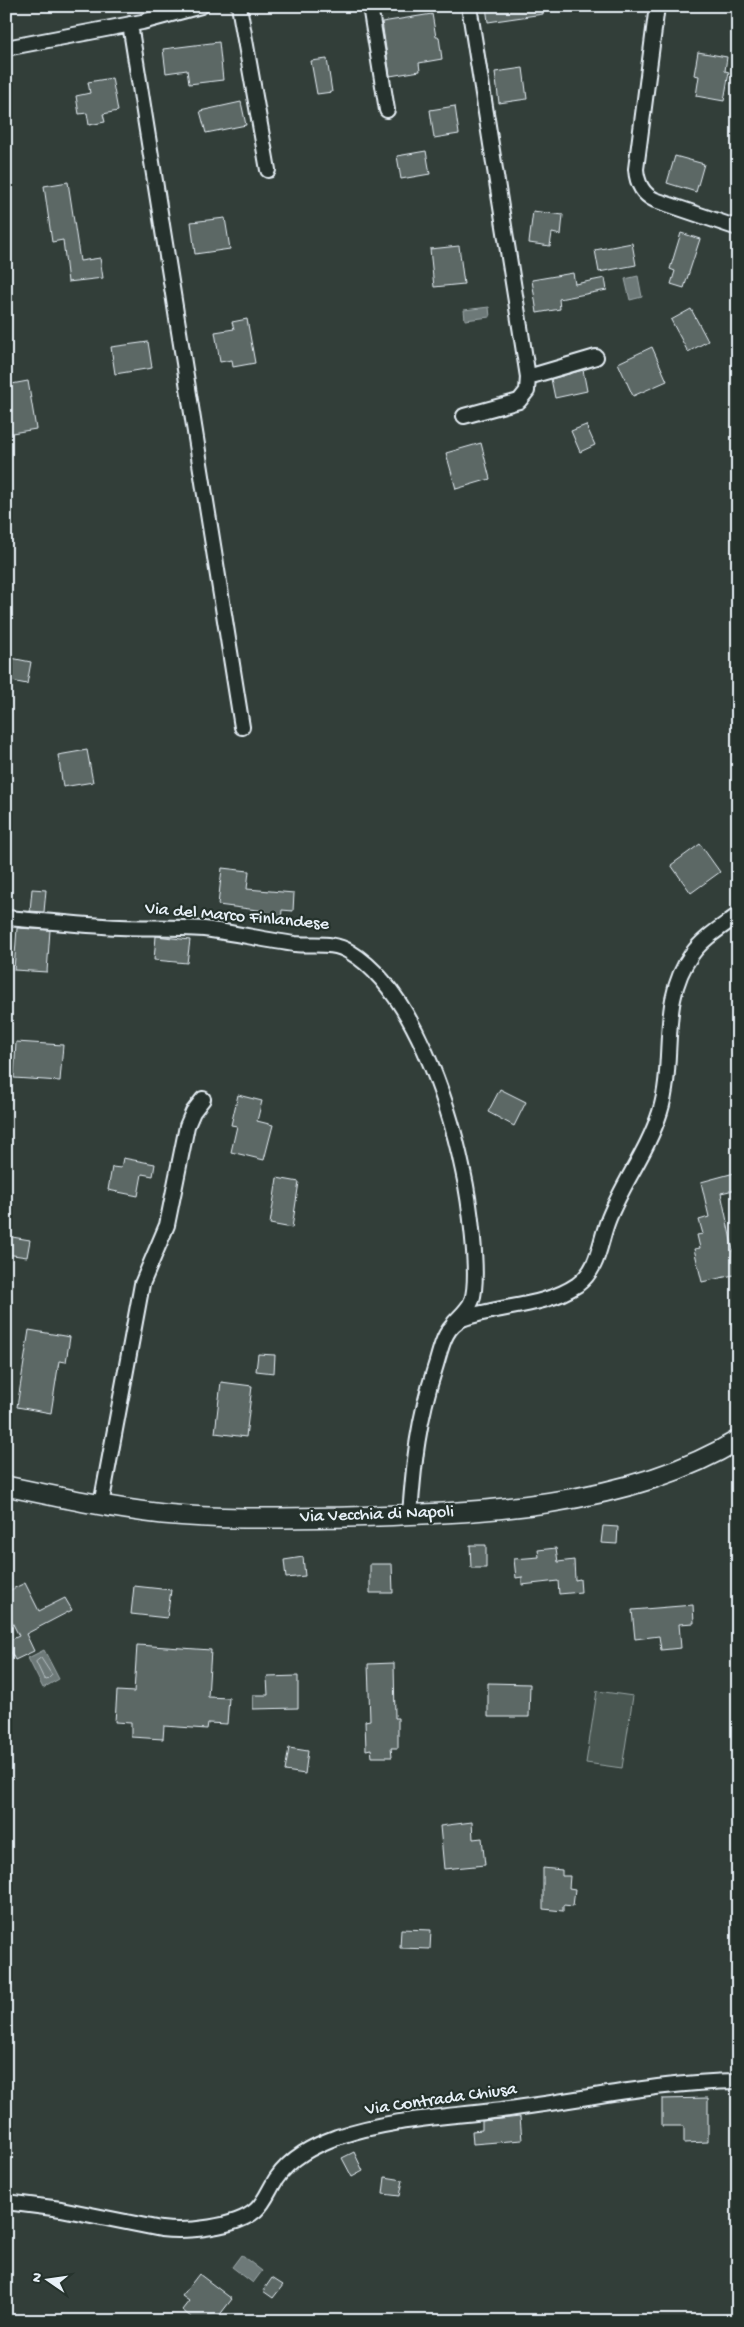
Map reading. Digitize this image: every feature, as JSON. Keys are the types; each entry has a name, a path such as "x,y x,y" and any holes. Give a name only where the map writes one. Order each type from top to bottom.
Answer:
{"street":[{"path":"6,48 130,24 186,8 201,6"},
{"path":"239,6 268,170"},
{"path":"370,6 386,110"},
{"path":"464,416 519,401 527,391 528,377 469,6"},
{"path":"657,6 636,169 639,184 647,196 655,200 738,228"},
{"path":"130,24 242,727"},
{"path":"528,377 596,357"},
{"path":"454,1323 472,1316 553,1296 572,1288 588,1275 597,1259 609,1216 643,1154 660,1113 666,1088 672,1005 683,971 691,954 701,943 738,915"},
{"name":"Via del Marco Finlandese","path":"6,918 114,926 203,929 294,943 332,944 351,952 366,964 395,995 416,1034 438,1085 459,1151 468,1204 475,1284 472,1302 454,1323 444,1339 420,1419 414,1461 410,1515"},
{"path":"101,1505 142,1284 167,1225 187,1126 193,1112 203,1099"},
{"name":"Via Vecchia di Napoli","path":"6,1486 101,1505 155,1513 211,1517 410,1515 520,1506 629,1486 680,1468 738,1440"},
{"name":"Via Contrada Chiusa","path":"6,2202 62,2209 161,2229 177,2230 206,2227 235,2220 252,2213 263,2202 276,2180 290,2162 315,2146 348,2134 405,2120 510,2109 620,2091 738,2081"}],"shaded area":[{"path":"597,1691 633,1696 622,1768 586,1763"}],"water":[{"path":"638,276 642,297 630,300 625,279"},
{"path":"489,307 490,317 465,320 464,310"},
{"path":"44,1650 59,1679 43,1688 28,1658"},
{"path":"241,2255 262,2271 253,2283 232,2267"}],"building":[{"path":"486,6 542,6 543,14 488,22"},
{"path":"432,14 436,37 439,37 442,59 419,63 420,71 390,76 382,22"},
{"path":"219,42 223,80 189,84 187,70 166,73 163,49"},
{"path":"698,52 727,57 725,71 729,72 724,101 696,96 699,76 694,75"},
{"path":"327,59 332,92 317,94 311,61"},
{"path":"523,68 527,99 499,103 495,72"},
{"path":"112,78 118,111 103,114 105,122 89,125 87,113 79,114 76,96 90,93 88,82"},
{"path":"241,102 246,125 206,133 200,111"},
{"path":"455,106 459,134 434,138 430,110"},
{"path":"426,151 430,174 401,179 397,156"},
{"path":"675,156 704,164 696,192 667,183"},
{"path":"68,182 80,261 100,258 103,278 68,282 63,240 52,242 44,186"},
{"path":"533,211 563,215 561,235 552,233 550,246 529,243"},
{"path":"225,218 230,249 195,254 191,222"},
{"path":"681,233 700,239 684,288 671,284 675,271 670,269"},
{"path":"632,243 636,265 599,272 595,250"},
{"path":"459,246 464,284 434,287 430,249"},
{"path":"573,273 575,284 605,278 607,290 559,299 560,309 537,313 532,280"},
{"path":"691,309 708,341 688,352 671,320"},
{"path":"247,319 255,363 233,367 232,360 220,362 215,332 234,329 232,322"},
{"path":"148,342 152,368 115,374 111,347"},
{"path":"652,347 667,381 633,396 618,363"},
{"path":"583,370 587,391 555,398 551,379"},
{"path":"28,381 36,429 6,434 6,385"},
{"path":"586,425 595,445 580,452 571,431"},
{"path":"481,443 490,479 456,489 446,453"},
{"path":"6,657 31,662 27,684 6,680"},
{"path":"87,750 93,782 63,787 58,755"},
{"path":"700,844 720,872 691,893 671,865"},
{"path":"222,868 249,871 247,889 294,893 293,911 282,910 281,921 264,920 265,911 218,905"},
{"path":"32,889 46,890 44,912 30,911"},
{"path":"17,928 50,930 47,972 14,970"},
{"path":"156,936 190,940 187,963 154,960"},
{"path":"16,1042 63,1045 60,1081 14,1078"},
{"path":"500,1089 526,1102 514,1126 488,1112"},
{"path":"238,1095 262,1101 257,1121 273,1125 264,1160 231,1152 237,1126 231,1125"},
{"path":"123,1158 155,1164 153,1176 142,1174 138,1196 108,1190 112,1167 121,1168"},
{"path":"738,1172 738,1189 721,1193 738,1274 702,1282 694,1249 700,1248 697,1235 703,1234 699,1220 709,1217 701,1182"},
{"path":"277,1178 299,1182 292,1228 270,1224"},
{"path":"6,1236 30,1240 27,1257 6,1254"},
{"path":"29,1330 70,1337 66,1362 59,1361 51,1413 17,1407"},
{"path":"258,1354 275,1355 274,1373 256,1371"},
{"path":"221,1382 252,1386 246,1437 215,1433"},
{"path":"603,1526 618,1527 617,1544 601,1543"},
{"path":"470,1545 486,1545 486,1568 471,1568"},
{"path":"556,1548 558,1562 574,1560 575,1580 580,1579 581,1592 559,1594 558,1581 522,1585 522,1577 516,1578 514,1559 539,1557 538,1550"},
{"path":"303,1557 305,1576 286,1578 284,1560"},
{"path":"370,1564 392,1564 393,1593 370,1593"},
{"path":"25,1583 39,1611 65,1598 72,1610 26,1634 34,1651 15,1660 6,1642 19,1636 6,1610 6,1592"},
{"path":"134,1586 171,1590 167,1618 131,1614"},
{"path":"693,1605 694,1623 679,1624 681,1648 661,1650 659,1636 635,1639 632,1610"},
{"path":"137,1645 211,1650 208,1697 229,1698 227,1724 208,1723 207,1729 164,1726 163,1739 131,1737 131,1723 115,1722 117,1691 134,1692"},
{"path":"394,1663 395,1718 398,1718 398,1748 391,1748 392,1757 372,1757 371,1749 366,1750 365,1721 370,1720 368,1664"},
{"path":"298,1676 298,1708 253,1709 253,1695 268,1695 267,1677"},
{"path":"488,1683 530,1684 529,1717 488,1717"},
{"path":"289,1748 308,1751 305,1774 285,1771"},
{"path":"472,1822 473,1839 482,1838 485,1865 444,1869 440,1826"},
{"path":"543,1868 562,1870 562,1876 570,1876 569,1888 575,1889 573,1906 563,1905 563,1911 543,1909"},
{"path":"401,1929 431,1930 430,1949 400,1948"},
{"path":"708,2098 708,2142 684,2143 684,2126 662,2126 662,2099"},
{"path":"520,2117 522,2140 473,2144 472,2131 482,2130 482,2121"},
{"path":"354,2152 363,2171 352,2177 342,2158"},
{"path":"385,2177 403,2180 400,2196 383,2194"},
{"path":"199,2274 232,2299 215,2321 196,2321 182,2310 189,2301 182,2296"},
{"path":"272,2278 283,2285 273,2298 263,2291"}]}
